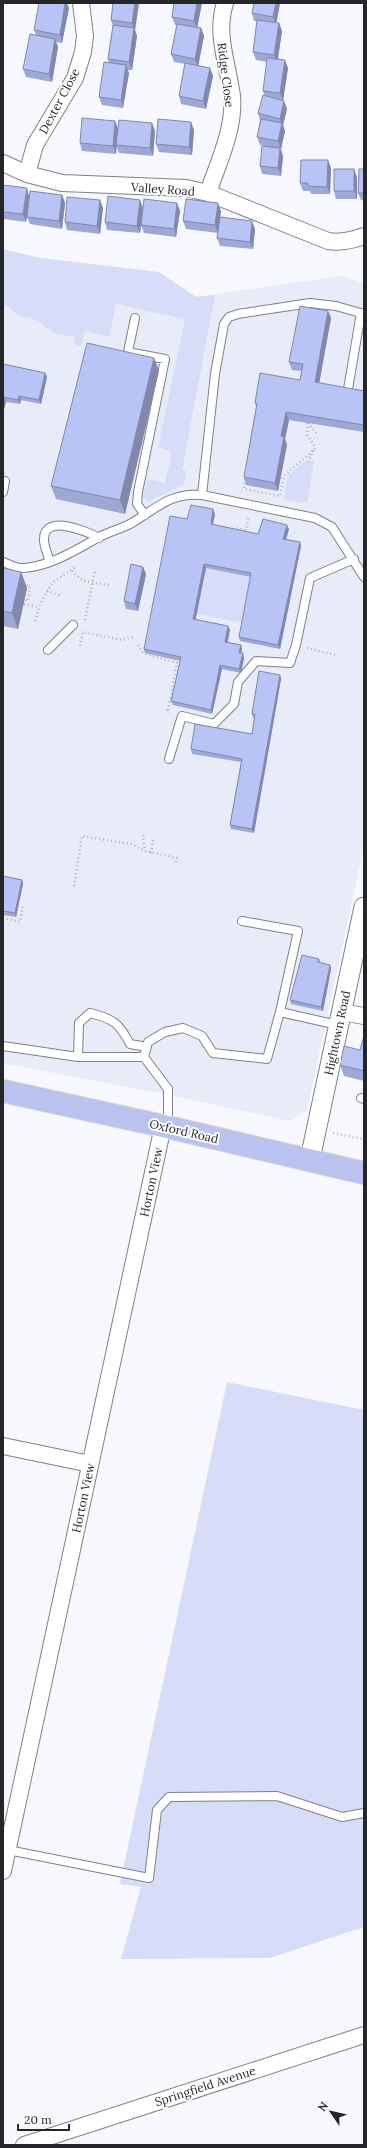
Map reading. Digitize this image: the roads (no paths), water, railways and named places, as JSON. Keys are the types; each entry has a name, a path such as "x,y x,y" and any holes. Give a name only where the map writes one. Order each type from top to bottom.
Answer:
{"main road":[{"name":"Oxford Road","path":"3,1091 165,1126 310,1159 364,1173"}],"street":[{"name":"Dexter Close","path":"27,174 35,145 75,78 83,52 85,36 80,3"},
{"name":"Ridge Close","path":"208,193 227,136 231,117 232,97 220,18 225,3"},
{"name":"Valley Road","path":"3,163 27,174 62,183 186,188 208,193 328,241 338,243 350,242 364,236"},
{"name":"Hightown Road","path":"310,1159 364,907"},
{"path":"339,1019 364,1016"},
{"name":"Horton View","path":"3,1871 5,1849 165,1126"},
{"path":"3,1446 90,1464"},
{"name":"Springfield Avenue","path":"24,2145 364,2034"}],"lane":[{"path":"202,495 215,374 224,324 229,317 238,314 310,303 336,306 362,313 347,395"},
{"path":"135,318 128,352 164,359 138,492 137,504 145,515"},
{"path":"3,492 6,481"},
{"path":"3,562 23,569 50,562 80,550 99,538 145,515 168,500 188,494 202,495 315,518 332,527 354,559 364,577"},
{"path":"50,562 44,540 47,530 54,525 90,533 99,538"},
{"path":"169,759 182,716 214,724 234,704 238,682 256,661 290,663 296,645 310,578 354,559"},
{"path":"48,650 73,625"},
{"path":"144,1057 148,1042 165,1032 184,1028 202,1036 213,1053 267,1060 280,1012 298,931 242,921"},
{"path":"280,1012 339,1019"},
{"path":"78,1057 79,1023 90,1013 109,1017 122,1030 130,1044 147,1047"},
{"path":"3,1046 78,1057 144,1057"},
{"path":"144,1057 168,1089 165,1126"},
{"path":"5,1849 149,1878 156,1810 170,1797 277,1796 342,1817 364,1813"}]}
